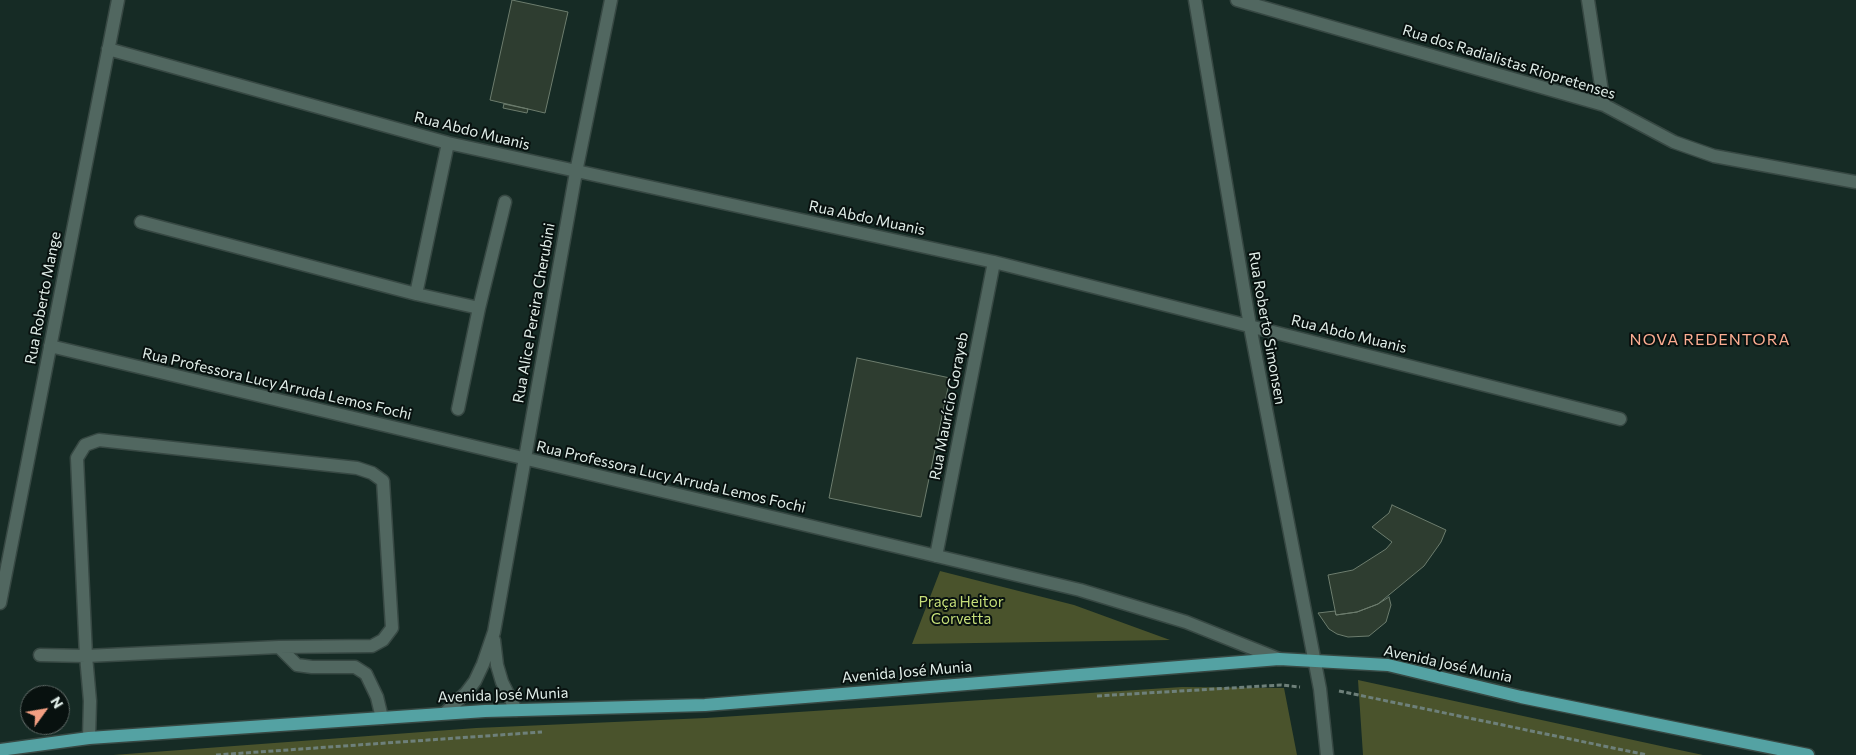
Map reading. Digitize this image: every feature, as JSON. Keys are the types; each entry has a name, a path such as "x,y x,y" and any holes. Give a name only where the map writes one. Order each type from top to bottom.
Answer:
{"main road":[{"name":"Avenida José Munia","path":"1,747 89,738 445,713 705,705 1279,659 1388,665 1520,697 1808,755"}],"street":[{"name":"Rua Roberto Mange","path":"0,603 118,0"},
{"name":"Rua Alice Pereira Cherubini","path":"445,713 466,693 475,680 483,664 494,632 576,172 611,0"},
{"name":"Rua Roberto Simonsen","path":"1195,0 1250,326 1320,689 1327,755"},
{"name":"Rua dos Radialistas Riopretenses","path":"1237,0 1604,104 1674,142 1714,156 1856,182"},
{"path":"1588,0 1604,104"},
{"name":"Rua Abdo Muanis","path":"108,49 448,143 994,262 1620,419"},
{"path":"416,294 448,143"},
{"path":"458,409 479,308 505,202"},
{"path":"142,222 416,294 479,308"},
{"name":"Rua Maurício Gorayeb","path":"936,556 994,262"},
{"name":"Rua Professora Lucy Arruda Lemos Fochi","path":"50,346 1080,590 1186,622 1279,659"},
{"path":"40,655 86,656 279,647 372,646 383,640 392,628 384,481 372,472 357,468 99,440 85,445 76,458 86,656 90,701 89,738"},
{"name":"Rua Alice Pereira Cherubini","path":"494,632 496,665 516,710"},
{"path":"279,647 297,665 355,666 366,674 377,697 382,718"}],"path":[{"path":"1093,696 1282,685 1345,691 1646,755"},
{"path":"216,755 278,753 547,732"}],"green space":[{"name":"Praça Heitor Corvetta","path":"940,571 1074,605 1170,640 912,644"},
{"path":"1358,680 1670,748 1703,755 1363,755"},
{"path":"1182,687 1284,688 1297,755 113,755 476,728 706,718"}],"building":[{"path":"512,0 568,12 545,113 490,100"},
{"path":"504,104 528,109 527,113 503,108"},
{"path":"857,358 950,378 921,517 829,498"},
{"path":"1392,505 1446,530 1441,542 1424,566 1378,604 1357,612 1336,615 1328,575 1353,570 1386,549 1392,542 1372,527 1389,513"},
{"path":"1389,597 1391,605 1386,622 1369,636 1348,637 1337,634 1329,629 1318,613 1335,611 1336,615 1357,612 1378,604"}],"district":[{"name":"NOVA REDENTORA","path":"1710,340"}]}
